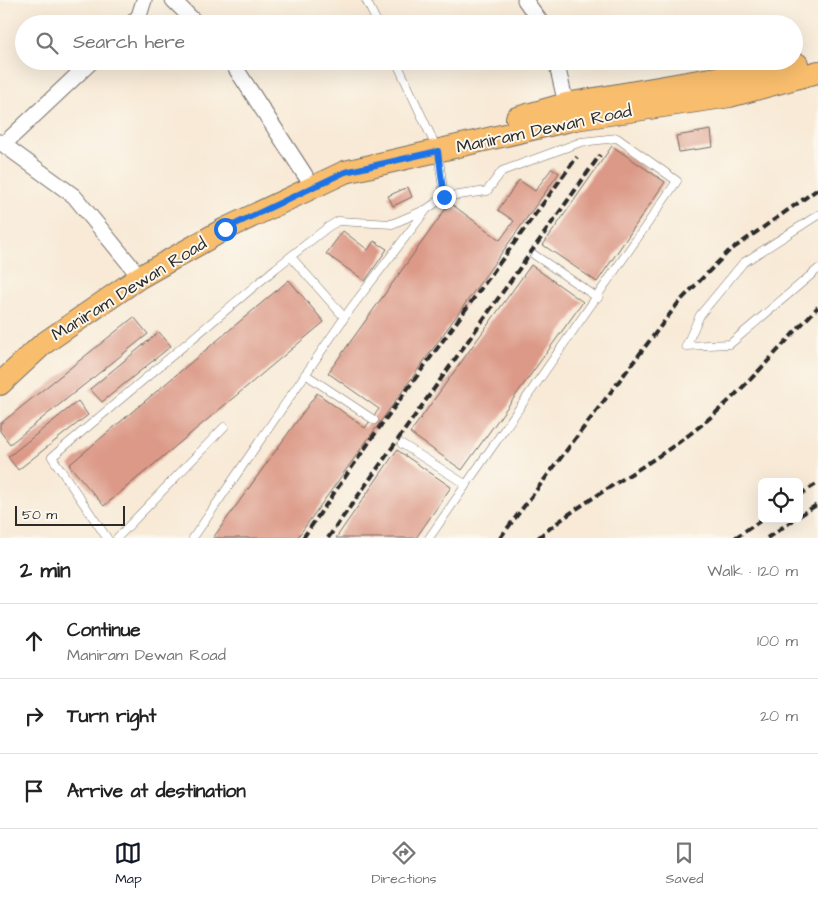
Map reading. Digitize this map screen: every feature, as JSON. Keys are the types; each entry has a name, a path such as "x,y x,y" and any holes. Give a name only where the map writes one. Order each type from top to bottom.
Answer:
{"main road":[{"name":"Maniram Dewan Road","path":"803,63 818,60"},
{"name":"Maniram Dewan Road","path":"0,384 43,344 136,272 345,172 435,146 566,104 761,70"},
{"name":"Maniram Dewan Road","path":"0,366 34,334 136,272 216,219 336,162 435,146 574,119 730,96 818,72"}],"street":[{"path":"139,15 144,0"},
{"path":"173,0 188,15"},
{"path":"525,0 536,15"},
{"path":"82,70 2,143 74,196 136,272"},
{"path":"237,70 305,176"},
{"path":"558,70 566,104"}],"lane":[{"path":"366,0 374,15"},
{"path":"400,70 430,130 435,146 444,197"},
{"path":"107,538 52,457 291,257 338,221 392,224 427,209 444,197 487,192 502,171 581,142 617,138 677,181 598,298 428,538"},
{"path":"193,538 344,318 427,209"},
{"path":"818,215 743,263 700,315 686,346 730,344 818,268"},
{"path":"533,254 598,298"},
{"path":"291,257 344,318"},
{"path":"305,374 374,420"},
{"path":"117,538 224,428"},
{"path":"402,444 465,484"}],"building":[{"path":"711,130 713,147 679,152 676,136"},
{"path":"612,146 665,182 597,282 543,245"},
{"path":"552,168 559,173 297,538 213,538 317,393 365,428 379,409 328,373 450,203 500,240 514,221 498,210 519,180 535,191"},
{"path":"408,187 412,197 393,206 388,196"},
{"path":"343,231 368,250 374,241 387,249 365,281 326,254"},
{"path":"531,265 583,302 462,470 410,433"},
{"path":"289,280 324,322 104,506 69,465"},
{"path":"134,317 148,334 10,444 0,431 0,424"},
{"path":"159,332 171,346 102,402 90,389"},
{"path":"78,401 88,415 18,470 8,457"},
{"path":"397,450 451,487 416,538 336,538"}],"railway":[{"path":"328,538 600,155"},
{"path":"303,538 379,428 577,157"},
{"path":"500,538 679,302 728,252 818,189"},
{"path":"538,538 572,512 662,454 717,412 752,378 818,307"},
{"path":"803,492 818,483"},
{"path":"803,513 818,504"},
{"path":"735,538 758,522"},
{"path":"767,538 789,523"}],"route":[{"path":"225,229 314,185 345,172 438,151 444,197"}]}
